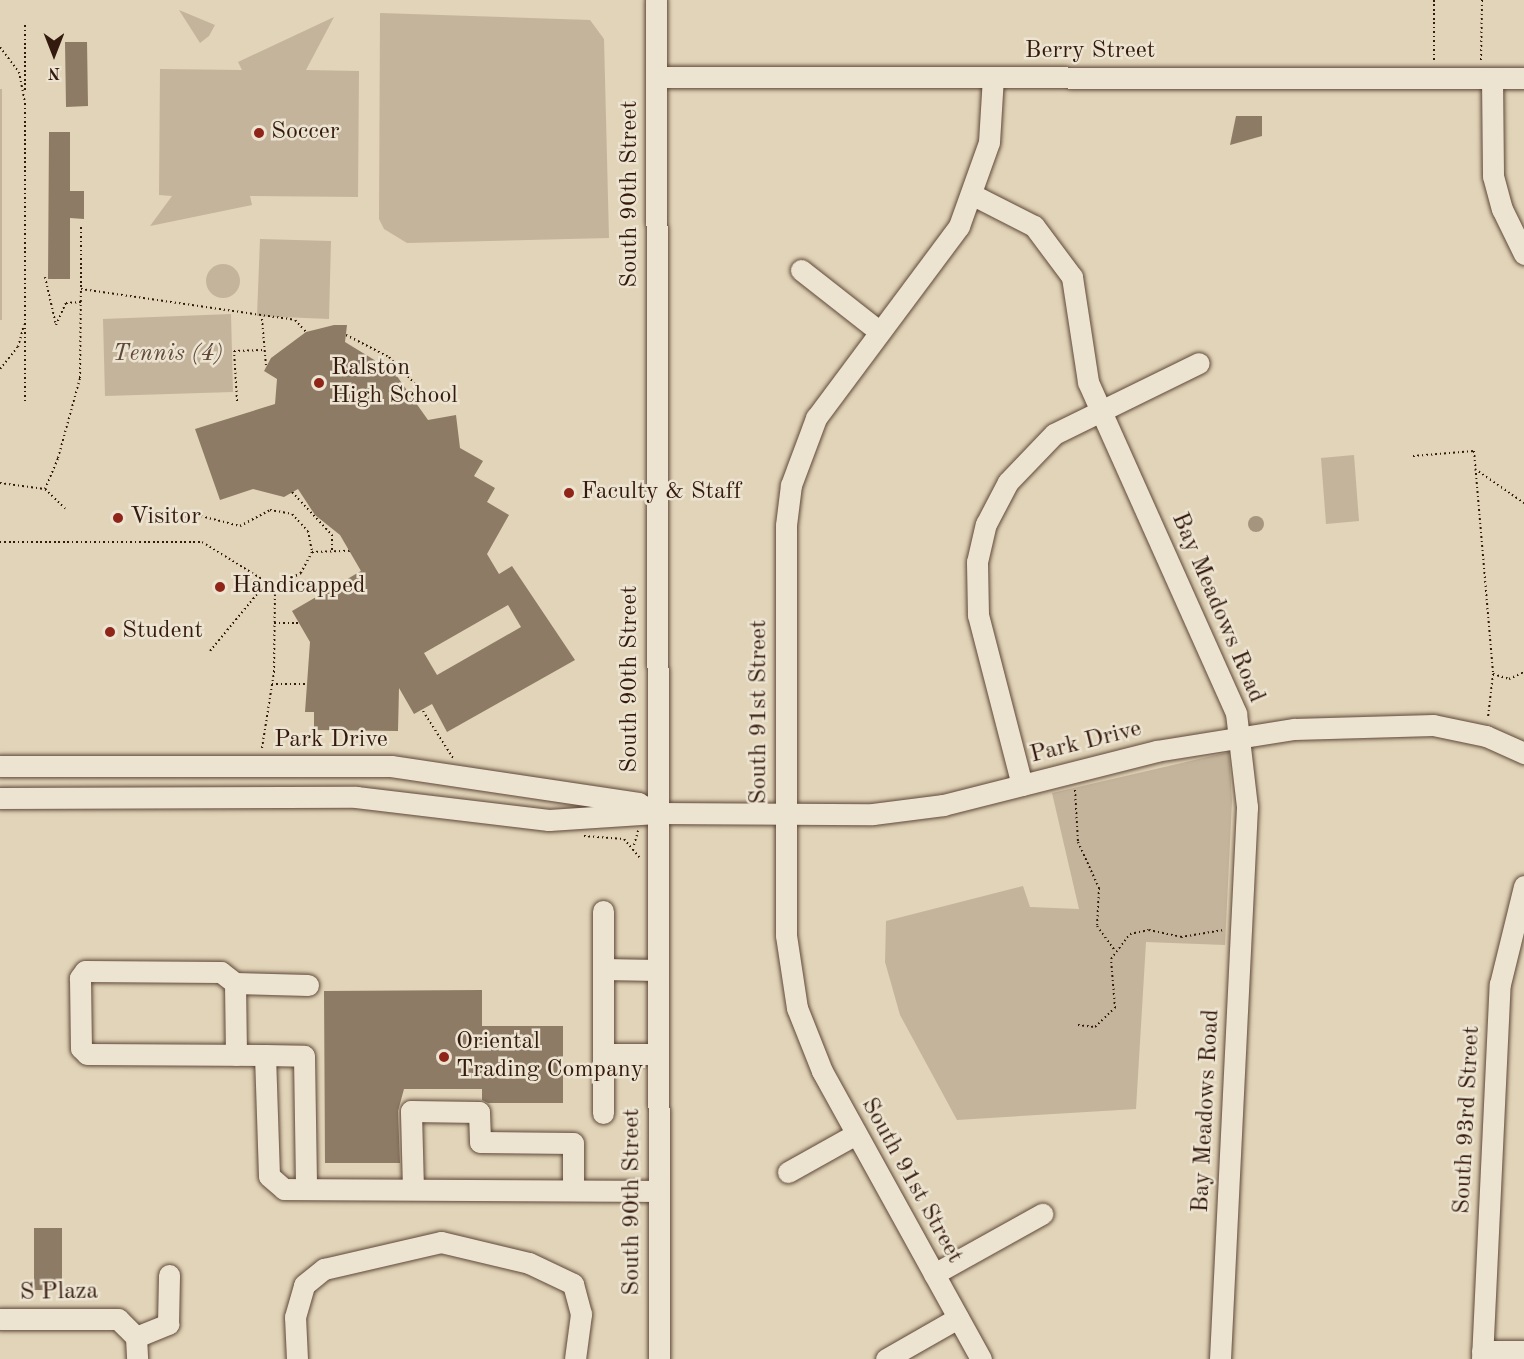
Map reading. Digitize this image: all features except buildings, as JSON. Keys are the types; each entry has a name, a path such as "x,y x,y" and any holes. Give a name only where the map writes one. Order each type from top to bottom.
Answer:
{"street":[{"name":"South 90th Street","path":"656,0 659,1359"},
{"name":"Berry Street","path":"656,77 993,77 1486,70 1524,78"},
{"path":"1486,70 1493,176 1502,209 1524,254"},
{"name":"South 91st Street","path":"981,1359 856,1134 808,1042 790,976 786,814 791,485 816,418 948,245 973,195 989,142 993,77"},
{"name":"Bay Meadows Road","path":"973,195 1026,220 1061,256 1077,293 1084,365 1100,410 1222,672 1240,735 1247,807 1220,1359"},
{"path":"801,270 880,332"},
{"path":"1022,785 978,615 979,548 995,503 1022,464 1054,434 1198,363"},
{"name":"Park Drive","path":"0,798 356,797 549,820 657,813 908,812 1240,735 1433,725 1486,736 1524,753"},
{"name":"Park Drive","path":"0,766 391,766 638,803 657,813"},
{"name":"South 93rd Street","path":"1482,1355 1500,984 1524,886"},
{"path":"603,911 603,1113"},
{"path":"603,969 657,970"},
{"path":"306,1189 304,1056 87,1054 81,1048 80,978 86,971 221,972 235,984 308,985"},
{"path":"235,984 236,1055"},
{"path":"603,1054 658,1054"},
{"path":"265,1055 269,1176 284,1189 658,1191"},
{"path":"413,1189 411,1111 479,1112 480,1142 573,1143 573,1190"},
{"path":"788,1172 856,1134"},
{"path":"934,1274 1042,1214"},
{"path":"297,1359 295,1317 304,1285 324,1269 441,1242 529,1263 573,1284 581,1314 575,1359"},
{"path":"137,1359 136,1337 168,1324 169,1275"},
{"path":"886,1359 958,1318"},
{"name":"S Plaza","path":"0,1319 118,1319 136,1337"},
{"path":"1482,1355 1524,1351"}],"path":[{"path":"1434,0 1434,63"},
{"path":"1482,0 1486,70"},
{"path":"26,25 26,404"},
{"path":"0,47 19,72 26,103"},
{"path":"45,489 80,378 81,227"},
{"path":"45,278 56,325 66,303 81,302"},
{"path":"81,289 221,307 262,319 295,320 306,332"},
{"path":"0,369 18,347 26,316"},
{"path":"262,319 266,366"},
{"path":"346,335 389,357 423,392"},
{"path":"237,401 234,351 264,350"},
{"path":"1413,456 1474,451 1493,674 1487,720"},
{"path":"1475,469 1524,503"},
{"path":"0,483 45,489 65,507"},
{"path":"292,492 332,535 332,551"},
{"path":"176,517 240,526 261,512 281,511 301,521 312,552 301,573 275,587"},
{"path":"0,542 201,542 275,587"},
{"path":"312,552 350,551"},
{"path":"210,651 267,582"},
{"path":"262,756 263,720 272,684 275,587"},
{"path":"274,622 299,623"},
{"path":"1493,674 1509,679 1524,672"},
{"path":"272,684 306,684"},
{"path":"423,711 456,763"},
{"path":"1074,786 1078,842 1099,888 1097,926 1114,949"},
{"path":"578,836 612,836 634,845"},
{"path":"1078,1025 1095,1027 1115,1008 1109,969 1114,949 1140,931 1181,937 1229,930"}],"green space":[{"path":"179,10 215,25 209,36 200,43"},
{"path":"380,13 590,20 604,39 609,238 407,243 384,229 379,219"},
{"name":"Soccer","path":"334,17 306,70 359,71 358,197 250,196 252,205 150,226 172,196 159,195 160,69 242,70 238,62"},
{"path":"0,89 2,89 2,320 0,320"},
{"path":"260,239 331,241 329,319 257,316"},
{"path":"223,264 235,269 240,281 235,293 223,298 211,293 206,281 211,269"},
{"name":"Tennis (4)","path":"231,314 233,392 105,396 103,319"},
{"path":"1354,455 1359,521 1326,524 1321,458"},
{"path":"1229,752 1232,801 1225,945 1146,942 1136,1109 957,1120 900,1015 885,962 886,921 1023,886 1030,907 1079,909 1052,793"}],"shaded area":[{"path":"1253,516 1259,516 1264,524 1262,530 1253,532 1248,527 1248,521"}],"place":[{"name":"Soccer","path":"259,133"},
{"name":"Ralston High School","path":"319,383"},
{"name":"Faculty & Staff","path":"569,493"},
{"name":"Visitor","path":"118,518"},
{"name":"Handicapped","path":"220,587"},
{"name":"Student","path":"110,632"},
{"name":"Oriental Trading Company","path":"444,1057"}]}
